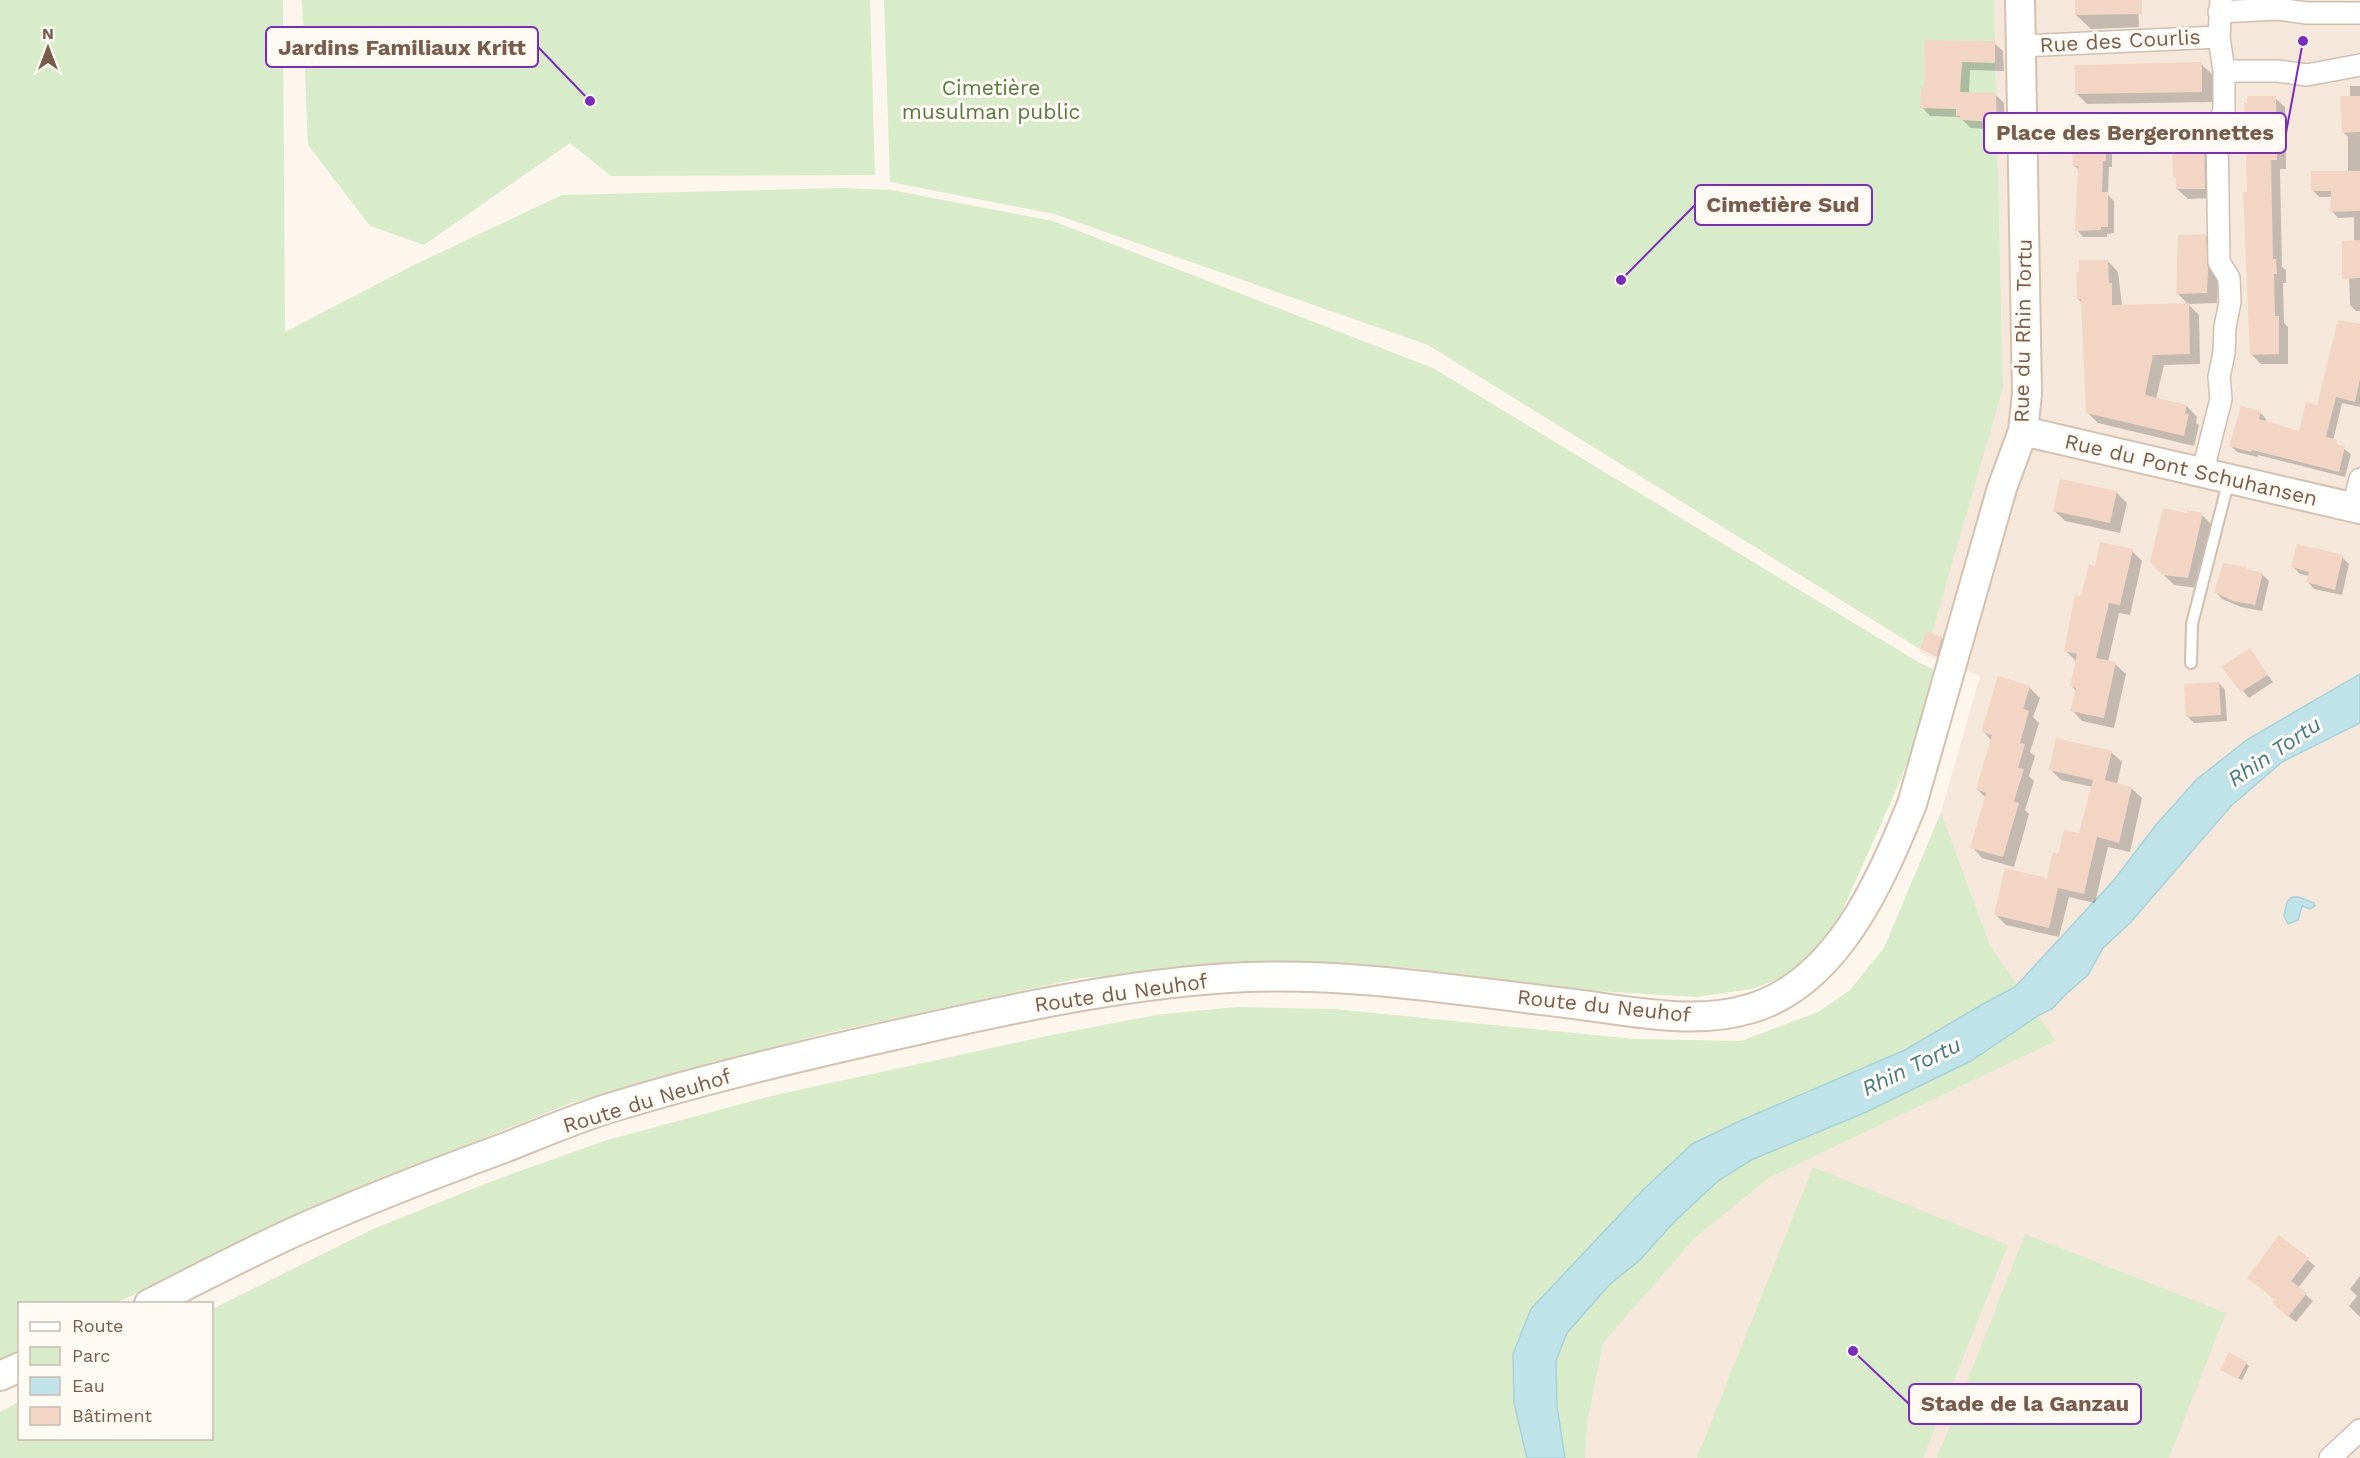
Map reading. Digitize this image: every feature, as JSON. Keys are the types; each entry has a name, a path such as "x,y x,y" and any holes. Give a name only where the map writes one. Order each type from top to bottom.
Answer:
{"street":[{"name":"Rue du Rhin Tortu","path":"1946,688 2003,484 2023,431 2027,394 2020,0"},
{"path":"2216,476 2222,399 2219,377 2230,302 2229,278 2219,262 2217,132 2224,110 2224,71 2219,36 2220,6 2307,13 2360,13"},
{"name":"Rue des Courlis","path":"2022,46 2219,36"},
{"path":"2224,71 2277,71 2307,75 2360,65"},
{"name":"Rue du Pont Schuhansen","path":"2023,431 2357,508"},
{"path":"2357,508 2360,479"},
{"name":"Route du Neuhof","path":"153,1302 283,1238 438,1172 610,1108 806,1054 961,1020 1138,987 1252,977 1382,981 1679,1016 1706,1016 1747,1010 1788,993 1807,980 1824,963 1856,916 1893,850 1912,804 1946,688"},
{"path":"0,1376 18,1368"},
{"path":"2330,1458 2360,1431"}],"lane":[{"path":"2191,663 2192,624 2216,476"}],"shaded area":[{"path":"1994,0 2360,0 2360,1458 1585,1458 1588,1418 1603,1343 1695,1238 1769,1178 2056,1041 1990,945 1941,812 1980,676 1919,652 2003,388"}],"green space":[{"path":"0,0 283,0 285,332 414,265 562,195 841,188 891,190 1053,221 1433,368 1915,660 1942,674 1901,779 1836,925 1805,961 1781,978 1752,989 1696,997 1596,991 1411,968 1271,963 1081,978 823,1034 571,1103 405,1170 118,1302 18,1302 18,1351 0,1360"},
{"path":"302,0 870,0 875,175 611,176 570,143 424,245 370,226 308,145"},
{"name":"Cimetière musulman public","path":"884,0 1994,0 2003,388 1932,633 1926,631 1920,649 1428,345 1054,214 890,182"},
{"path":"1941,812 1990,945 2056,1041 1769,1178 1695,1238 1603,1343 1588,1418 1585,1458 0,1458 0,1412 18,1403 18,1440 213,1440 213,1309 373,1229 495,1180 607,1140 771,1096 1047,1036 1156,1015 1236,1007 1334,1009 1635,1039 1741,1041 1818,1012 1850,990 1884,948"},
{"path":"1813,1167 2008,1245 1923,1458 1697,1458"},
{"path":"2025,1234 2226,1313 2169,1458 1937,1458"}],"water":[{"name":"Rhin Tortu","path":"2360,674 2360,723 2282,762 2231,806 2130,923 2103,948 2088,975 2052,1009 2039,1015 1971,1061 1864,1113 1751,1160 1718,1181 1674,1222 1640,1260 1609,1285 1567,1333 1556,1361 1557,1406 1565,1458 1527,1458 1514,1403 1513,1354 1531,1309 1642,1191 1692,1144 1905,1050 2015,987 2114,880 2155,826 2197,779 2248,739"},
{"path":"2292,897 2299,897 2314,903 2315,906 2310,909 2302,906 2298,920 2288,924 2284,916 2287,902"}],"building":[{"path":"2075,0 2142,0 2142,14 2075,15"},
{"path":"1925,40 1995,41 1995,63 1962,62 1960,92 1996,93 1997,122 1960,120 1960,116 1956,116 1956,109 1920,108 1921,87 1924,87"},
{"path":"2202,62 2202,92 2075,94 2075,65"},
{"path":"2247,96 2276,96 2277,160 2271,160 2273,259 2276,259 2277,274 2274,274 2275,316 2279,316 2279,354 2250,355 2243,192 2247,192 2244,103 2247,103"},
{"path":"2340,96 2360,96 2360,132 2342,133"},
{"path":"2106,126 2106,161 2103,161 2102,192 2108,192 2108,227 2101,227 2101,230 2075,231 2078,166 2073,166 2072,139 2075,139 2075,127"},
{"path":"2204,131 2205,189 2176,189 2176,177 2173,177 2172,144 2176,144 2175,132"},
{"path":"2311,171 2360,171 2360,211 2330,212 2331,191 2311,191"},
{"path":"2206,234 2207,293 2176,294 2178,235"},
{"path":"2360,240 2360,278 2342,279 2342,241"},
{"path":"2079,260 2108,260 2109,283 2112,283 2112,305 2189,303 2190,354 2153,355 2145,395 2187,405 2185,413 2189,414 2184,436 2086,413 2081,299 2077,299 2076,272 2079,272"},
{"path":"2338,320 2360,324 2360,379 2355,402 2336,397 2326,437 2338,440 2336,444 2345,446 2339,472 2229,446 2241,406 2261,411 2259,419 2299,431 2306,402 2317,405"},
{"path":"2060,479 2117,491 2110,523 2053,511"},
{"path":"2163,508 2187,513 2187,510 2203,513 2188,578 2162,575 2150,562"},
{"path":"2100,542 2133,549 2120,605 2109,603 2096,658 2116,662 2104,718 2070,711 2076,688 2070,686 2077,654 2064,651 2075,595 2081,596 2089,564 2095,566"},
{"path":"2297,544 2343,555 2335,590 2306,582 2309,572 2291,567"},
{"path":"2223,563 2247,567 2247,569 2263,573 2255,605 2233,601 2214,592"},
{"path":"1926,631 1942,637 1937,656 1920,649"},
{"path":"2250,648 2268,675 2241,692 2221,667"},
{"path":"1998,676 2030,686 2023,709 2029,711 2020,743 2025,744 2018,768 2024,769 2014,801 2019,803 2003,857 1970,848 1986,793 1976,789 1992,735 1981,732"},
{"path":"2219,682 2221,715 2186,717 2184,684"},
{"path":"2056,738 2112,751 2105,780 2132,787 2119,843 2097,837 2084,894 2058,888 2049,928 1994,915 2005,868 2047,878 2053,852 2058,854 2064,830 2079,833 2093,780 2049,770"},
{"path":"2279,1235 2309,1258 2291,1281 2307,1293 2288,1317 2272,1303 2275,1299 2247,1278"},
{"path":"2229,1352 2247,1362 2238,1379 2220,1370"}],"place":[{"name":"Place des Bergeronnettes","path":"2303,41"},
{"name":"Jardins Familiaux Kritt","path":"590,101"},
{"name":"Cimetière Sud","path":"1621,280"},
{"name":"Stade de la Ganzau","path":"1853,1351"}]}
